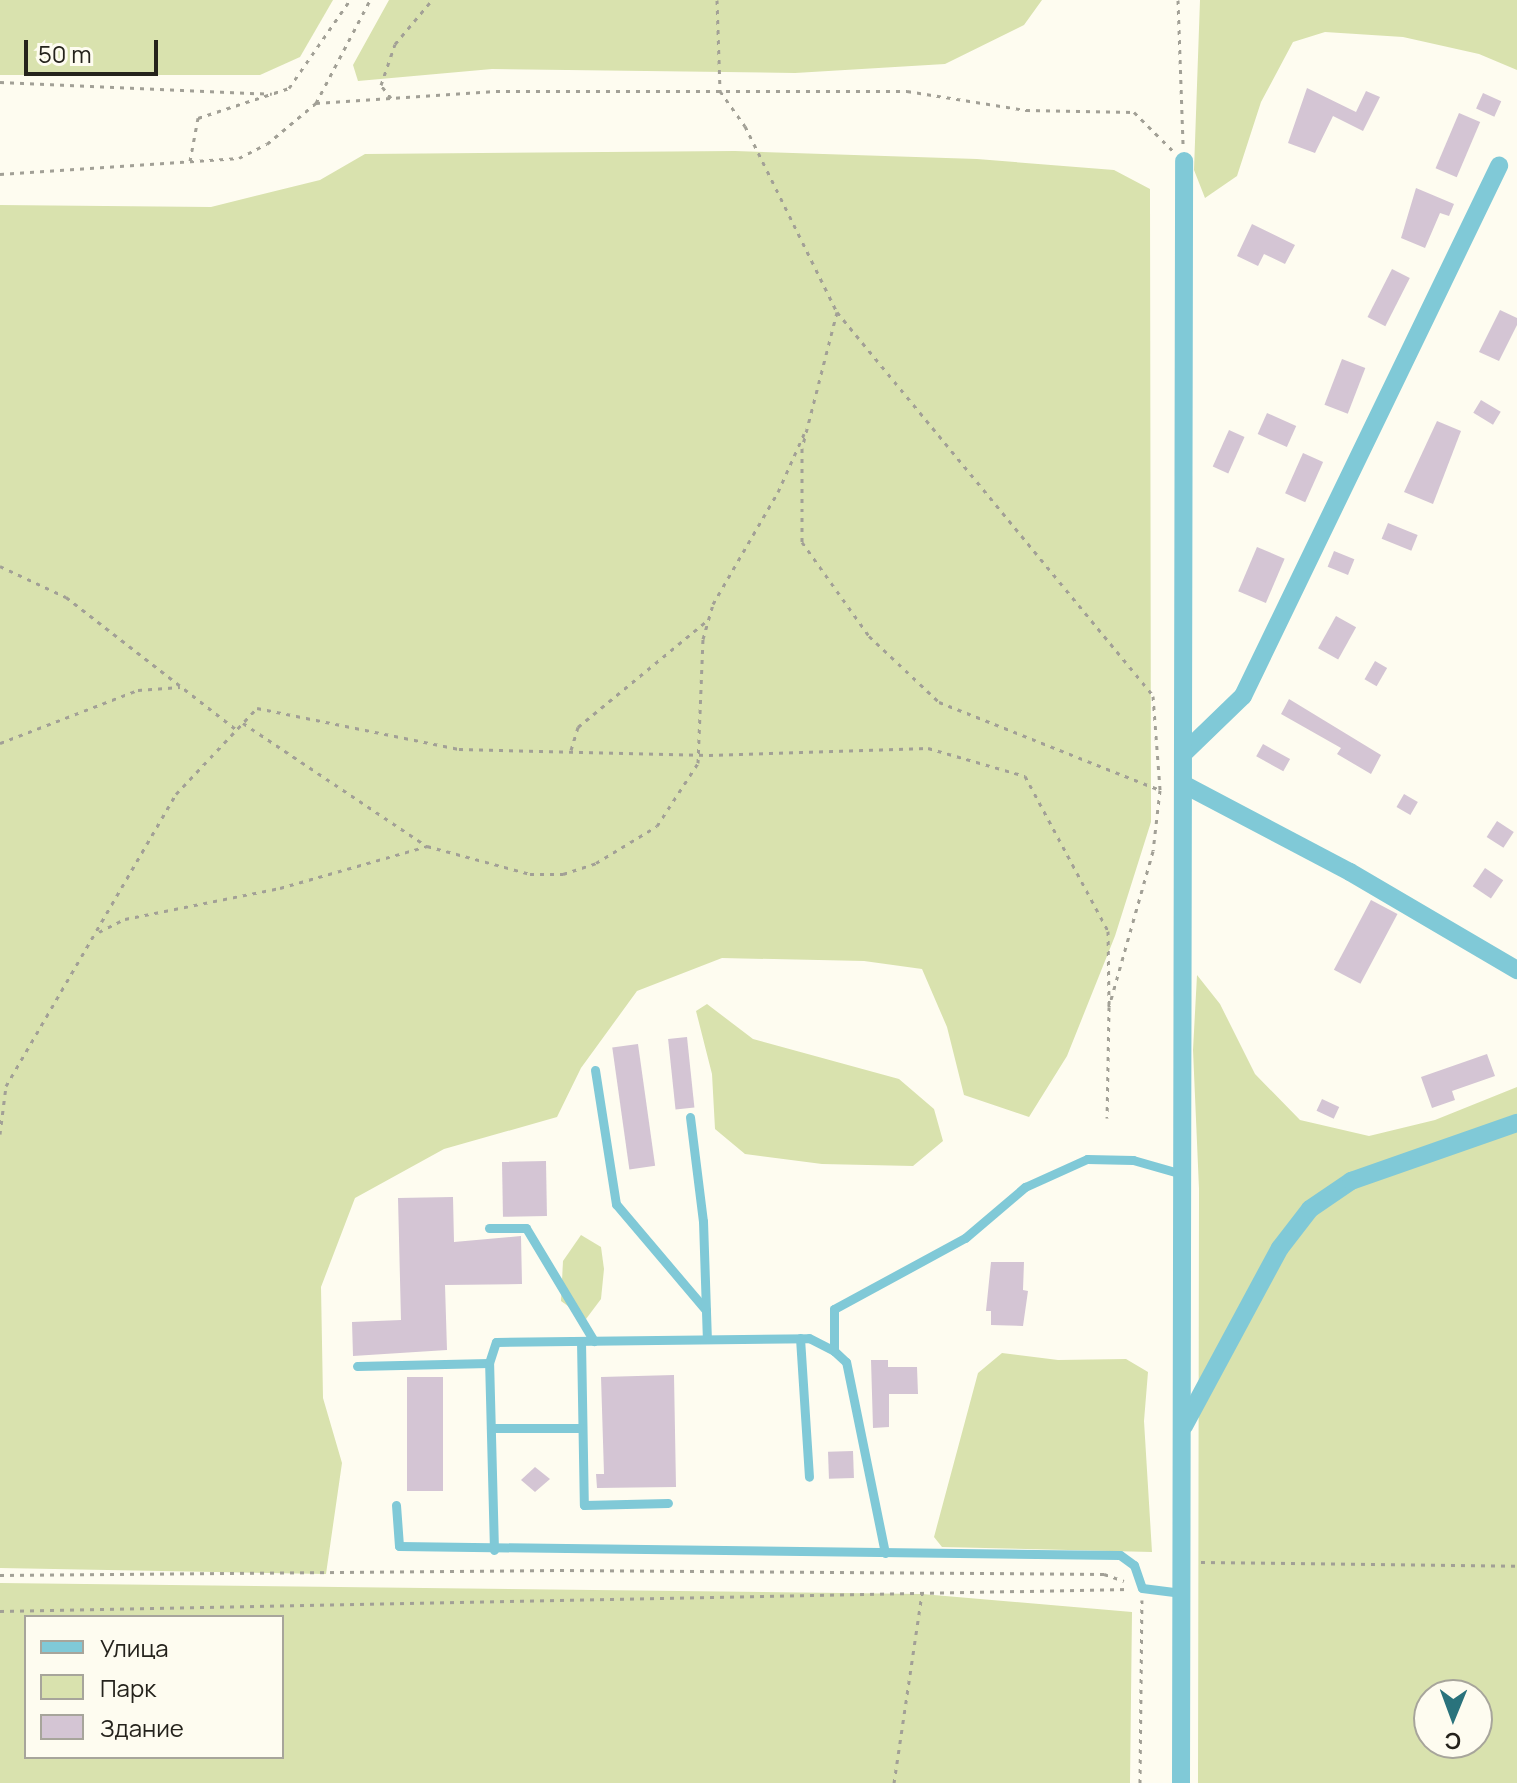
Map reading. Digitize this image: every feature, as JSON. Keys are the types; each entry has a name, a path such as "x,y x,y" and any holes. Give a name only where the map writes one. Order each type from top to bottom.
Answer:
{"street":[{"path":"1181,1783 1184,161"},
{"path":"1183,754 1243,696 1499,166"},
{"path":"1183,784 1350,872 1517,970"},
{"path":"1182,1430 1280,1248 1310,1209 1363,1176 1517,1123"}],"lane":[{"path":"595,1070 616,1204 706,1310"},
{"path":"690,1117 703,1221 707,1339"},
{"path":"834,1351 834,1309 965,1238 1025,1187 1087,1159 1133,1160 1182,1174"},
{"path":"489,1228 526,1228 594,1341"},
{"path":"800,1338 809,1477"},
{"path":"494,1550 489,1363 496,1342 800,1338 834,1351 846,1362 885,1553"},
{"path":"581,1341 584,1505 668,1503"},
{"path":"357,1366 489,1363"},
{"path":"491,1428 582,1428"},
{"path":"396,1505 399,1546 494,1550 1120,1555 1134,1565 1142,1588 1182,1593"}],"path":[{"path":"190,161 198,118 289,88 350,0"},
{"path":"0,174 239,158 267,144 316,103 370,0"},
{"path":"391,98 381,85 395,44 432,0"},
{"path":"714,0 720,91 745,126 837,312 1153,696 1160,790 1153,851 1109,1007"},
{"path":"1178,0 1184,161"},
{"path":"0,82 272,94"},
{"path":"316,103 496,91 907,91 1026,110 1134,112 1184,161"},
{"path":"837,312 802,448 802,542 869,636 939,702 1160,790"},
{"path":"243,723 427,846 530,874 563,874 596,863 657,826 678,800 698,754 708,620 808,425"},
{"path":"0,566 66,597 237,730"},
{"path":"570,752 578,727 708,620"},
{"path":"0,743 138,690 180,687"},
{"path":"0,1134 6,1086 176,794 257,708 459,749 698,754 928,748 1025,776 1108,931 1107,1118"},
{"path":"98,932 125,919 280,888 427,846"},
{"path":"1182,1562 1517,1566"},
{"path":"0,1575 1104,1574 1142,1588"},
{"path":"0,1611 1142,1588"},
{"path":"1140,1783 1142,1588"},
{"path":"894,1783 922,1594"}],"green space":[{"path":"0,0 333,0 300,57 260,75 0,75"},
{"path":"389,0 1042,0 1024,25 945,64 795,73 492,69 358,81 353,65"},
{"path":"1200,0 1517,0 1517,70 1479,54 1403,37 1325,32 1293,42 1261,102 1237,176 1205,198 1194,170"},
{"path":"735,151 977,159 1114,170 1150,189 1151,822 1115,936 1067,1056 1029,1117 964,1095 947,1027 922,969 864,961 722,958 637,991 581,1068 557,1117 444,1149 355,1198 321,1287 323,1398 342,1463 326,1574 0,1568 0,205 211,207 320,180 365,154"},
{"path":"1197,975 1220,1004 1255,1074 1300,1120 1369,1136 1435,1120 1517,1087 1517,1783 1198,1783 1199,1189 1193,1050"},
{"path":"707,1004 753,1039 899,1079 934,1109 943,1141 913,1166 822,1164 745,1154 715,1129 712,1074 696,1011"},
{"path":"581,1235 601,1247 604,1269 601,1299 586,1319 561,1301 563,1261"},
{"path":"1002,1353 1058,1360 1126,1359 1148,1372 1144,1421 1152,1552 942,1547 934,1537 978,1373"},
{"path":"0,1583 922,1594 1132,1612 1130,1783 0,1783"}],"building":[{"path":"1307,88 1356,112 1366,91 1380,97 1363,131 1333,116 1315,153 1288,143"},
{"path":"1483,93 1501,101 1494,117 1476,109"},
{"path":"1459,113 1480,122 1457,177 1436,168"},
{"path":"1416,188 1454,204 1449,216 1440,213 1425,248 1401,238"},
{"path":"1252,224 1295,245 1285,264 1264,254 1258,266 1237,256"},
{"path":"1392,269 1410,278 1385,326 1367,317"},
{"path":"1500,310 1517,318 1517,325 1499,361 1479,352"},
{"path":"1342,359 1365,368 1348,414 1324,405"},
{"path":"1481,400 1501,412 1493,425 1473,413"},
{"path":"1267,413 1296,426 1287,447 1258,434"},
{"path":"1437,421 1461,431 1433,504 1404,492"},
{"path":"1229,430 1245,437 1228,473 1213,467"},
{"path":"1303,453 1323,462 1305,502 1285,493"},
{"path":"1388,523 1418,535 1411,551 1382,539"},
{"path":"1257,547 1285,559 1266,603 1238,591"},
{"path":"1334,551 1354,559 1348,575 1328,567"},
{"path":"1336,616 1356,627 1338,660 1318,648"},
{"path":"1375,661 1387,668 1377,686 1364,679"},
{"path":"1289,699 1381,755 1371,774 1337,754 1341,748 1281,714"},
{"path":"1263,744 1290,759 1283,771 1256,756"},
{"path":"1404,794 1418,802 1410,815 1396,807"},
{"path":"1497,821 1514,832 1503,848 1487,837"},
{"path":"1485,868 1503,880 1491,899 1473,886"},
{"path":"1371,900 1397,914 1360,984 1334,970"},
{"path":"687,1037 694,1108 676,1110 668,1039"},
{"path":"638,1044 655,1166 629,1169 612,1048"},
{"path":"1487,1054 1495,1076 1452,1091 1455,1100 1432,1108 1421,1077"},
{"path":"1322,1099 1339,1107 1334,1119 1317,1111"},
{"path":"546,1161 547,1216 503,1217 502,1162"},
{"path":"453,1197 454,1242 521,1236 522,1284 445,1285 447,1350 353,1356 352,1322 401,1320 398,1198"},
{"path":"991,1262 1024,1262 1023,1290 1028,1291 1023,1326 991,1325 991,1311 986,1311"},
{"path":"871,1360 888,1360 888,1367 917,1367 918,1394 889,1394 889,1427 873,1428"},
{"path":"674,1375 676,1487 597,1488 596,1474 604,1474 601,1377"},
{"path":"407,1377 443,1377 443,1491 407,1491"},
{"path":"853,1451 854,1478 829,1479 828,1452"},
{"path":"535,1467 550,1479 535,1492 521,1480"}]}
